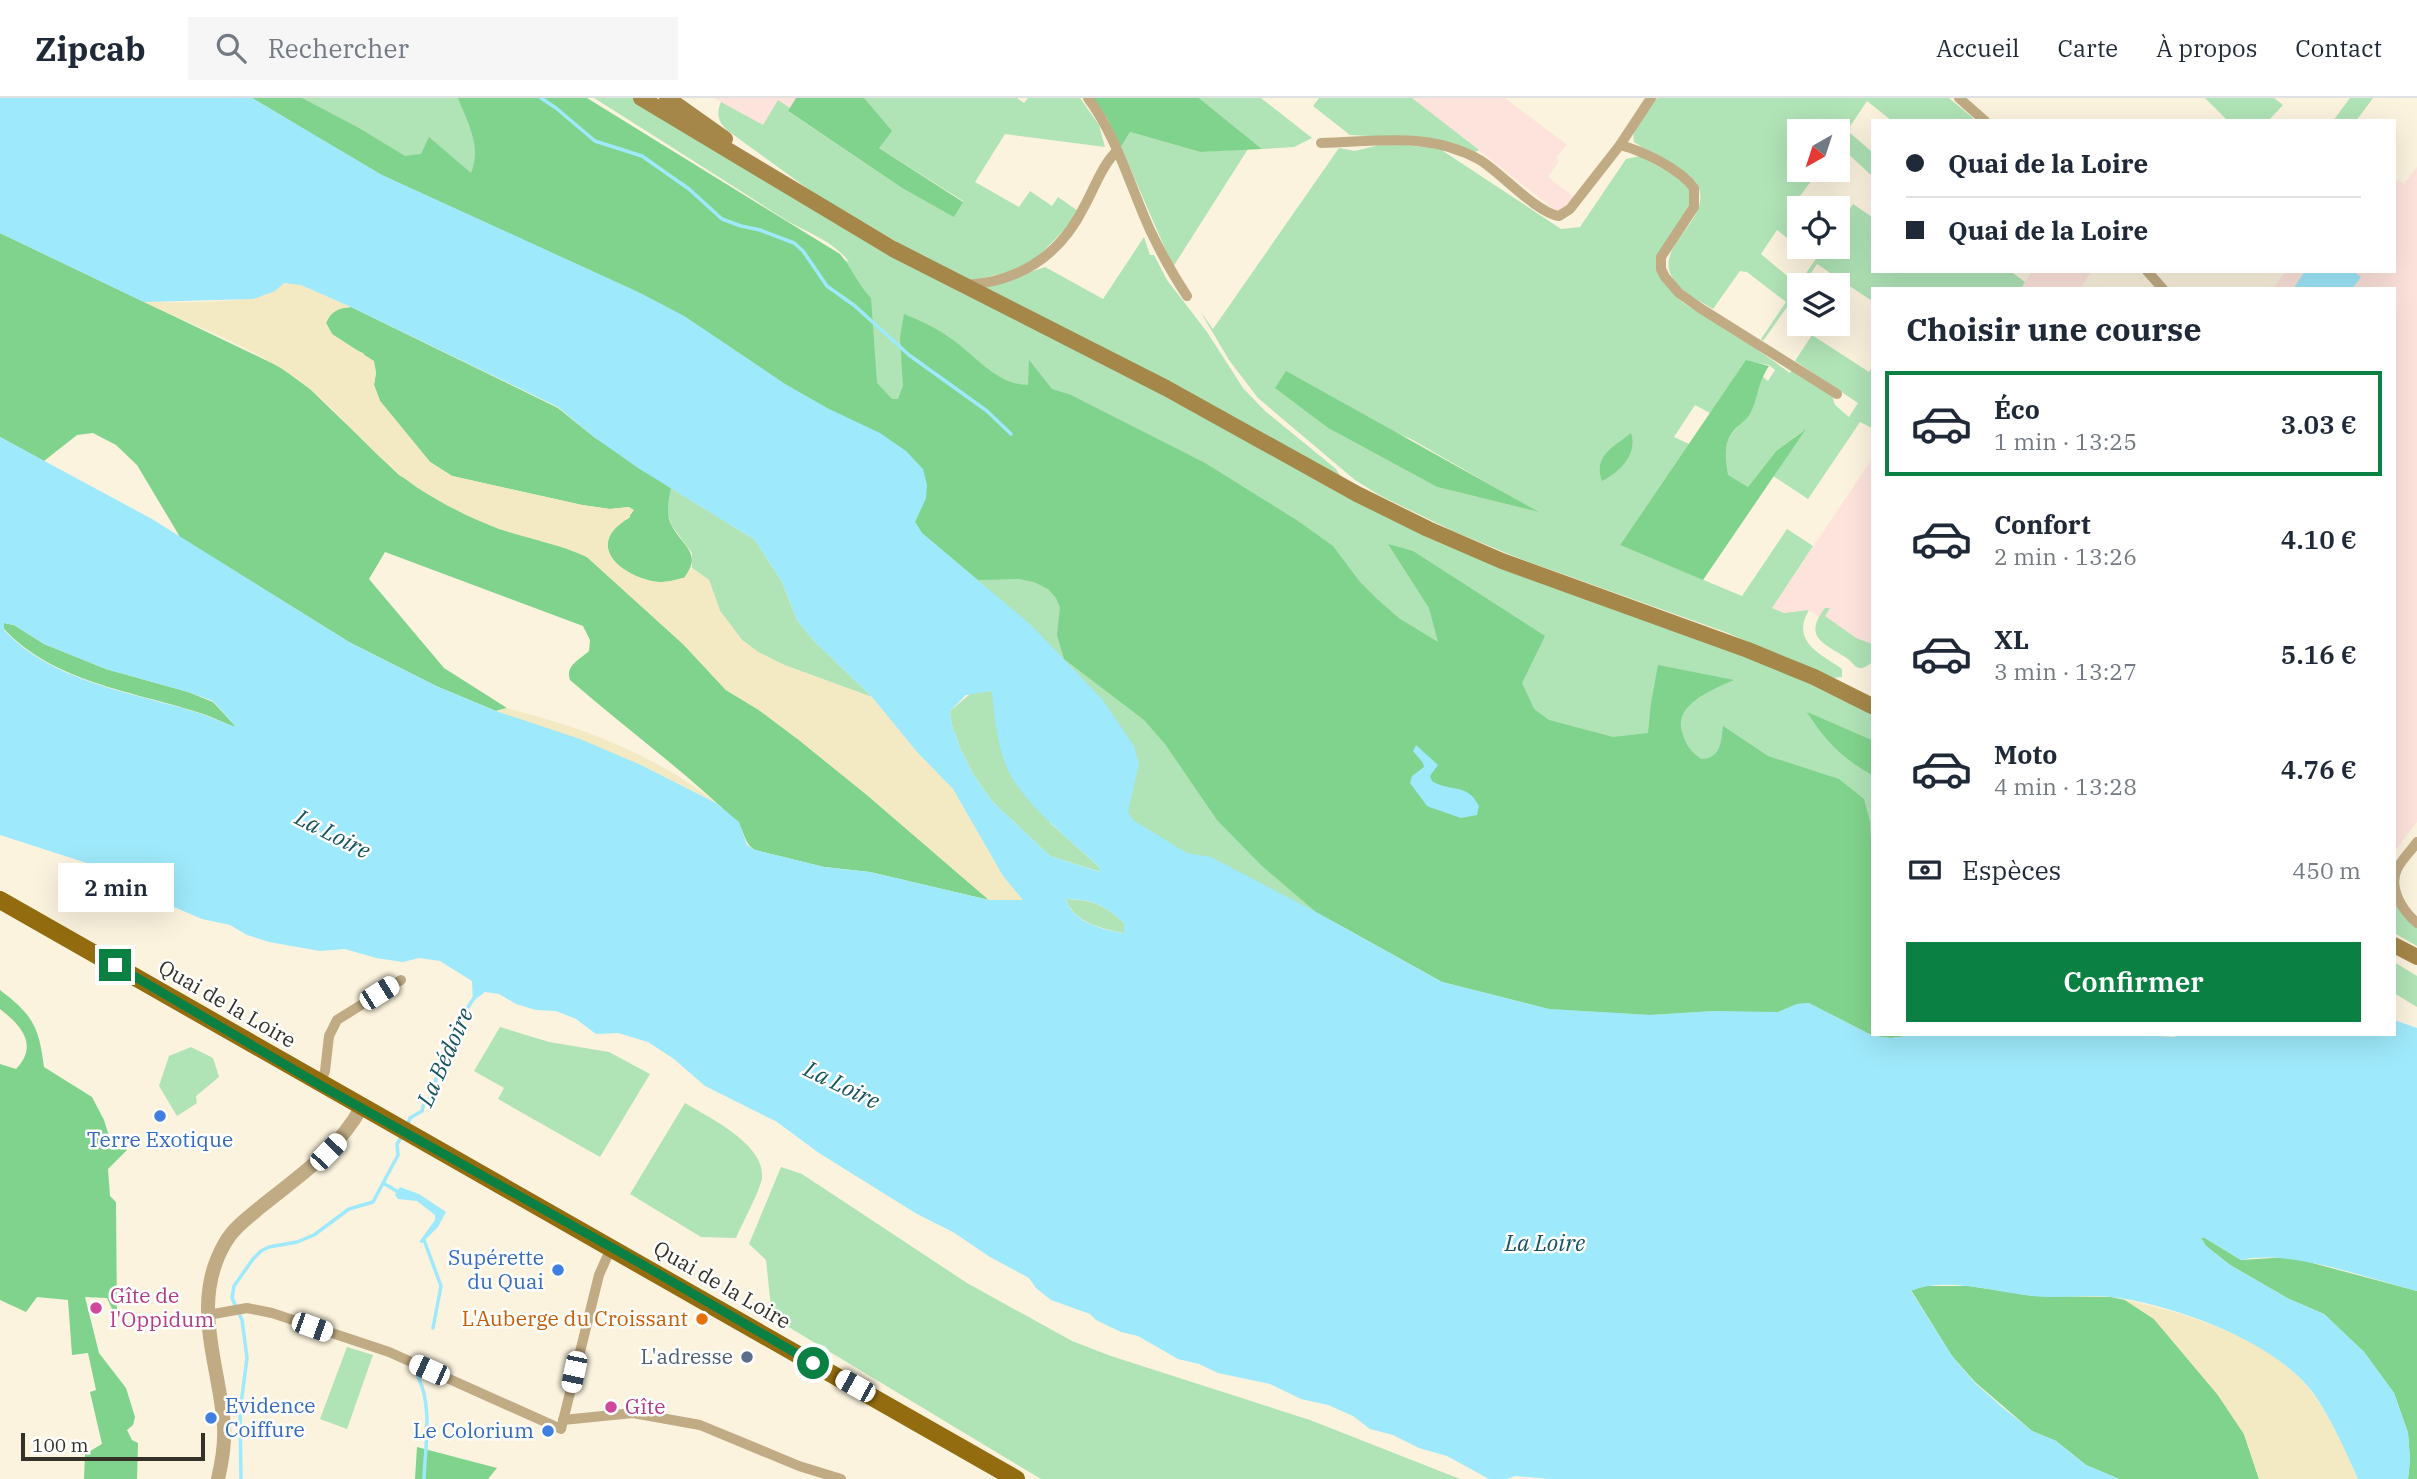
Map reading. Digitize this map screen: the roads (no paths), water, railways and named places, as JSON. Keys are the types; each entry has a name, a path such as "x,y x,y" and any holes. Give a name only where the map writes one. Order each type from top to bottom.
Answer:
{"main road":[{"path":"641,98 893,249 961,286 1166,388 1357,494 1502,561 1700,631 1871,697"},
{"path":"667,98 783,182"},
{"path":"1814,677 1871,706"},
{"name":"Quai de la Loire","path":"0,900 320,1085 1016,1479"},
{"path":"2396,946 2417,957"}],"street":[{"path":"1088,98 1101,116 1117,150 1163,258 1187,296"},
{"path":"1321,143 1406,139 1446,146 1482,162 1539,208 1555,216 1570,209 1620,145 1651,98"},
{"path":"1959,98 1983,119"},
{"path":"1620,145 1653,158 1688,180 1694,188 1694,207 1661,257 1661,269 1671,285 1709,314 1837,394"},
{"path":"961,286 988,282 1029,269 1048,256 1072,227 1108,161 1117,150"},
{"path":"2149,273 2161,287"},
{"path":"2396,875 2397,869 2417,842"},
{"path":"2396,891 2403,910 2417,923"},
{"path":"320,1085 325,1071 329,1036 337,1020 401,980"},
{"path":"218,1479 224,1444 224,1424 207,1293 214,1267 225,1241 238,1226 328,1152 347,1131 361,1108"},
{"path":"562,1424 599,1275 618,1252"},
{"path":"208,1315 247,1308 272,1313 389,1352 562,1424 633,1413 700,1424 799,1466 841,1479"}],"water":[{"name":"La Loire","path":"0,98 252,98 382,175 638,292 684,316 785,384 880,433 906,451 923,469 927,485 926,498 915,522 922,533 1030,624 1102,699 1134,746 1139,764 1128,812 1133,820 1187,853 1211,857 1442,982 1549,1009 1650,1015 1714,1011 1778,1012 1797,1004 1809,1003 1871,1036 1891,1038 2396,1036 2396,1021 2417,1028 2417,1291 2329,1266 2283,1258 2241,1260 2201,1238 2206,1246 2230,1265 2289,1299 2324,1314 2364,1352 2394,1393 2408,1433 2408,1479 2358,1479 2327,1414 2297,1375 2250,1342 2193,1317 2111,1297 2042,1297 1970,1286 1939,1285 1911,1291 1952,1356 1975,1383 2032,1431 2056,1441 2086,1465 2119,1479 1552,1479 1515,1476 1489,1479 1447,1456 1370,1429 1353,1416 1328,1405 1301,1399 1270,1384 1218,1373 1199,1364 1178,1359 1138,1336 1121,1332 1096,1320 1090,1314 1051,1300 1036,1288 1029,1278 990,1257 953,1232 917,1214 819,1153 777,1122 705,1086 674,1059 648,1042 618,1033 596,1034 576,1019 556,1011 536,1010 516,1004 499,994 485,992 473,1001 472,981 440,961 419,958 403,962 345,949 320,951 269,942 247,935 230,925 202,919 174,907 121,874 0,835 0,437 152,519 349,642 436,686 496,711 580,739 641,765 716,803 739,822 747,845 755,850 824,867 870,872 989,900 1023,900 1003,876 953,789 917,752 872,697 813,640 797,620 782,582 755,540 638,468 558,407 301,285 284,283 275,291 253,299 144,302 0,233","holes":["4,623 14,625 44,644 106,669 213,701 236,727 196,712 69,674 24,648 4,630","992,691 1000,748 1013,780 1034,807 1098,866 1100,872 1050,856 992,801 973,774 952,726 950,711 966,695","1066,899 1098,904 1124,923 1124,933 1089,924 1075,914"]},
{"path":"2304,273 2356,273 2361,277 2354,287 2294,287"},
{"path":"1416,745 1438,765 1430,776 1432,781 1469,794 1479,806 1477,815 1461,818 1427,806 1410,783 1412,776 1424,767 1413,751"},
{"path":"400,1187 419,1194 446,1212 438,1227 422,1243 419,1242 435,1220 435,1215 417,1201 398,1199 395,1195"}],"waterway":[{"path":"541,98 595,141 642,156 689,189 722,219 794,243 803,251 827,286 855,306 909,355 987,411 1011,434"},
{"name":"La Bédoire","path":"407,1126 410,1118 422,1111 424,1103 432,1096 439,1067 448,1054 463,1015 474,998"},
{"name":"La Bédoire","path":"241,1479 240,1412 247,1358 242,1320 232,1298 234,1286 261,1251 314,1235 349,1209 373,1202 398,1155 397,1144 402,1136"},
{"path":"383,1183 400,1193"},
{"path":"424,1240 441,1286 433,1328"},
{"path":"418,1377 427,1414 424,1479"}],"place":[{"name":"Terre Exotique","path":"160,1116"},
{"name":"Supérette du Quai","path":"558,1270"},
{"name":"Gîte de l'Oppidum","path":"96,1308"},
{"name":"L'Auberge du Croissant","path":"702,1319"},
{"name":"L'adresse","path":"747,1357"},
{"name":"Gîte","path":"611,1407"},
{"name":"Evidence Coiffure","path":"211,1418"},
{"name":"Le Colorium","path":"548,1431"}]}
